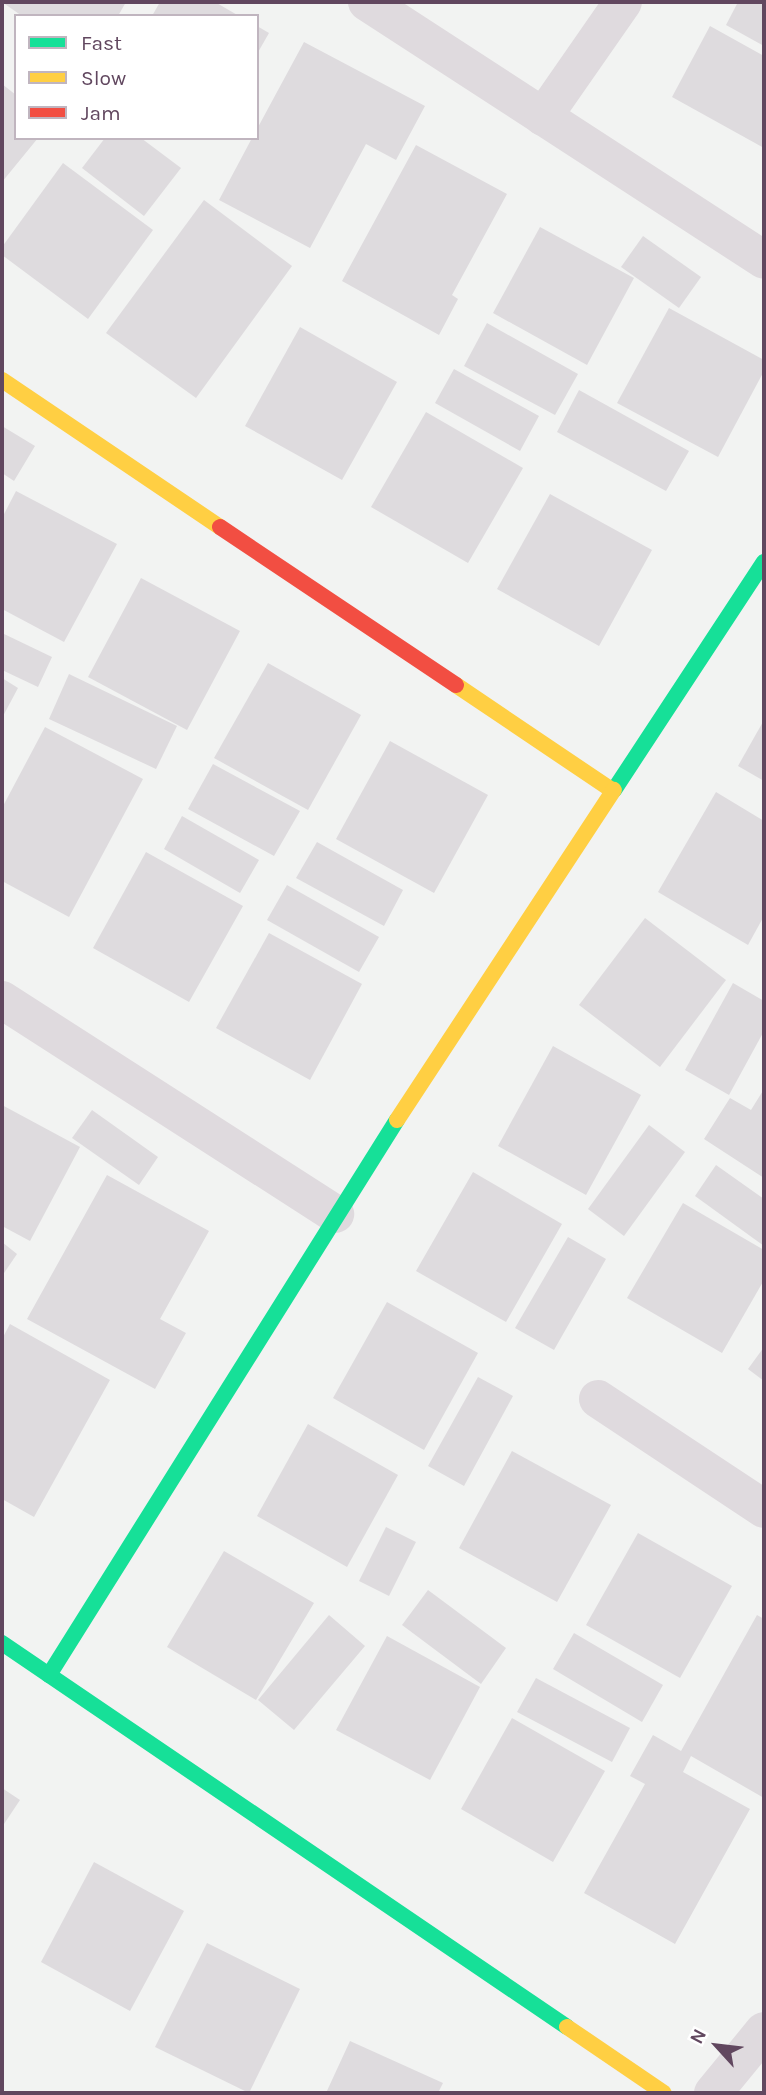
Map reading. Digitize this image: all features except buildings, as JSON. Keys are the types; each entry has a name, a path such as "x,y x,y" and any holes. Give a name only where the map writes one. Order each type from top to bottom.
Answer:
{"street":[{"path":"367,2 764,260"},
{"path":"543,117 623,2"},
{"path":"2,380 613,791"},
{"path":"49,1675 335,1214 764,562"},
{"path":"2,1000 335,1214"},
{"path":"598,1399 764,1509"},
{"path":"2,1643 664,2093"},
{"path":"713,2093 764,2031"}],"traffic: fast":[{"path":"614,790 764,562"},
{"path":"49,1675 397,1120"},
{"path":"2,1643 567,2027"}],"traffic: slow":[{"path":"2,380 220,527"},
{"path":"456,685 613,791"},
{"path":"397,1120 614,790"},
{"path":"567,2027 664,2093"}],"traffic: jam":[{"path":"220,527 456,685"}]}
